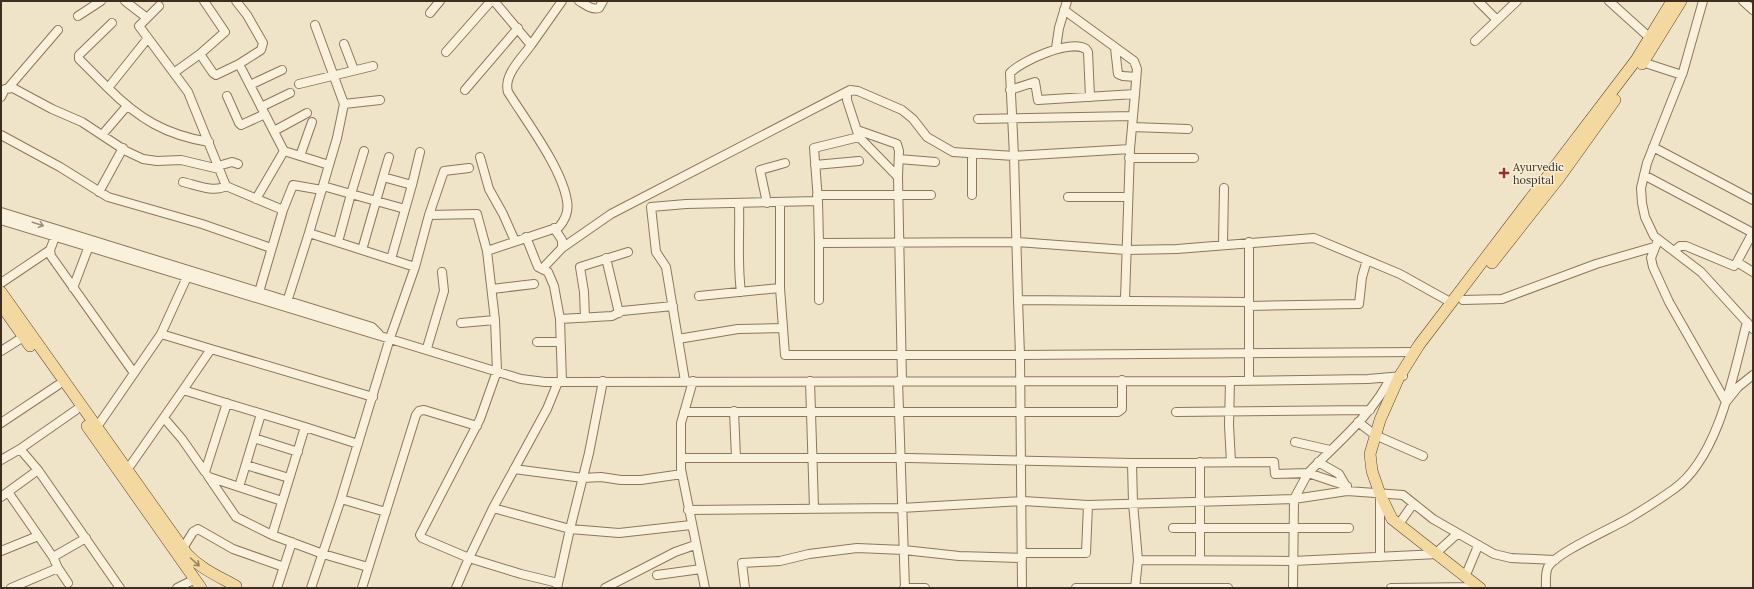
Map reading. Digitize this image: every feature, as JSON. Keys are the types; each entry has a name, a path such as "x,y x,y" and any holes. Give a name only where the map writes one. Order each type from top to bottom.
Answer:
{"main road":[{"path":"1640,61 1650,38 1672,1"},
{"path":"1476,587 1438,553 1392,519 1380,494 1372,471 1370,454 1375,435 1397,379 1415,352 1559,178 1682,1"},
{"path":"1,292 58,385 195,563 239,587"},
{"path":"1397,379 1457,302"},
{"path":"2,307 27,335 97,427 125,473 198,583"},
{"path":"220,588 231,585 239,587"}],"street":[{"path":"78,16 101,1"},
{"path":"125,1 147,18"},
{"path":"175,72 200,54 225,32 204,1"},
{"path":"200,54 216,75 239,64 261,50 263,43 247,15 236,1"},
{"path":"430,13 440,1"},
{"path":"446,52 491,1"},
{"path":"494,1 531,44"},
{"path":"487,251 559,227 565,220 568,202 553,164 508,92 506,85 509,77 531,44 562,1"},
{"path":"579,1 592,8 599,8 603,1"},
{"path":"1056,48 1058,28 1067,1"},
{"path":"1478,1 1497,20"},
{"path":"1475,41 1517,1"},
{"path":"1609,1 1650,38"},
{"path":"1704,1 1682,74 1653,147 1644,175 1641,188 1645,217 1654,236 1700,272 1753,329"},
{"path":"1743,1 1753,10"},
{"path":"159,6 140,26 175,72 192,99 226,186 283,210"},
{"path":"1064,10 1134,61 1136,65 1129,158 1125,300"},
{"path":"112,23 79,55 79,60 138,115 161,128 189,139 209,142"},
{"path":"287,304 337,138 344,104 315,25"},
{"path":"465,90 518,28"},
{"path":"1,97 5,89 9,87 58,30"},
{"path":"108,88 148,38"},
{"path":"344,44 354,70"},
{"path":"1022,588 1023,501 1020,355 1014,156 1009,78 1012,71 1056,48 1077,46 1086,49 1088,52 1090,97"},
{"path":"1116,48 1118,74 1136,77"},
{"path":"1640,61 1682,74"},
{"path":"239,64 284,151 329,165"},
{"path":"299,84 373,66"},
{"path":"250,85 282,70"},
{"path":"1010,90 1035,82 1038,100 1135,94"},
{"path":"9,87 52,109 82,122 143,159 157,161 181,160 218,167 232,162 238,164"},
{"path":"850,90 847,94 847,100 858,134 898,177"},
{"path":"542,269 562,248 611,214 850,90 858,91 902,110 913,119 927,137 946,149 958,153 972,155 1014,156 1130,149"},
{"path":"227,96 241,125 290,93"},
{"path":"344,104 380,100"},
{"path":"102,135 127,106"},
{"path":"274,131 307,112"},
{"path":"978,119 1133,116"},
{"path":"300,156 312,122"},
{"path":"1132,127 1188,129"},
{"path":"1,134 60,167 99,192 123,203 159,211 271,248"},
{"path":"819,300 819,243 814,148 858,134 897,144 899,147 898,177 902,355 899,412 901,508 905,588 925,588"},
{"path":"1653,147 1753,200"},
{"path":"99,192 123,148"},
{"path":"256,199 284,151"},
{"path":"338,242 364,151"},
{"path":"391,259 420,152"},
{"path":"972,155 972,194"},
{"path":"362,250 389,156"},
{"path":"480,157 489,189 503,214 514,241"},
{"path":"1129,158 1194,158"},
{"path":"899,159 935,162"},
{"path":"815,164 859,161"},
{"path":"768,203 760,170 785,163"},
{"path":"311,588 373,397 390,338 415,266 444,170 469,168"},
{"path":"1644,175 1753,232 1734,266 1692,247 1680,246 1674,251"},
{"path":"383,177 412,185"},
{"path":"183,182 214,189 221,189 226,186"},
{"path":"259,292 283,210 293,185 296,184 352,194 405,209"},
{"path":"1223,244 1224,188"},
{"path":"705,588 691,525 682,474 681,423 689,381 678,339 666,267 656,252 651,207 686,204 780,203 817,198 932,195"},
{"path":"1068,197 1128,197"},
{"path":"780,203 780,288 785,355 1415,352"},
{"path":"739,204 740,247 737,266 740,292"},
{"path":"1,212 89,246 187,277 287,304 521,379 560,382 900,380 1249,381 1397,379"},
{"path":"429,216 477,214 487,251 492,289 497,371 477,426 420,535 422,538 469,558 558,585 570,528 583,478 603,381"},
{"path":"1,220 56,233 259,292 287,304"},
{"path":"554,228 562,240 562,248"},
{"path":"56,233 50,250 50,256 134,373"},
{"path":"309,233 415,266"},
{"path":"456,588 493,508 560,382 560,319 554,286 548,272 538,267 526,237"},
{"path":"819,243 899,241 1017,242 1126,250 1177,248 1314,238 1414,281 1457,302 1502,299 1612,259 1654,247"},
{"path":"1658,240 1654,247 1652,258 1653,266 1669,302 1726,402"},
{"path":"1249,242 1249,381"},
{"path":"73,288 89,246"},
{"path":"1,283 50,250"},
{"path":"585,318 584,292 580,267 628,252"},
{"path":"606,258 619,313"},
{"path":"1018,300 1125,300 1249,304 1359,304 1362,277 1367,260"},
{"path":"1737,262 1753,272"},
{"path":"427,348 444,291 442,272"},
{"path":"97,427 161,334 187,277"},
{"path":"492,289 534,284"},
{"path":"699,296 780,288"},
{"path":"560,319 612,316 622,311 673,306"},
{"path":"461,323 495,320"},
{"path":"1546,588 1547,571 1555,560 1630,518 1676,488 1694,468 1706,449 1719,423 1737,366 1747,322"},
{"path":"678,339 738,329 783,328"},
{"path":"161,334 373,397"},
{"path":"1,351 27,335"},
{"path":"537,342 560,342"},
{"path":"125,473 211,349"},
{"path":"1726,402 1738,387 1753,375"},
{"path":"1293,588 1294,499 1308,473 1370,410 1384,392 1397,379"},
{"path":"684,412 734,411 1021,414 1120,412 1122,409 1122,380"},
{"path":"810,381 814,508"},
{"path":"1230,381 1229,411 1231,462"},
{"path":"1,423 58,385"},
{"path":"183,390 358,444"},
{"path":"207,475 227,403"},
{"path":"1,460 76,410"},
{"path":"362,588 416,415 419,411 424,410 477,426"},
{"path":"1176,412 1370,410"},
{"path":"734,411 736,458"},
{"path":"239,487 261,414"},
{"path":"164,418 182,439 236,517 272,534 323,554 368,567"},
{"path":"1358,422 1375,435 1423,456"},
{"path":"272,534 305,427"},
{"path":"254,438 298,452"},
{"path":"1295,442 1330,450"},
{"path":"20,448 38,470 120,588"},
{"path":"681,458 900,458 1132,463 1274,462 1275,474 1308,473 1347,489 1380,494 1403,495 1426,515 1494,554 1504,557 1555,560"},
{"path":"1200,462 1200,560"},
{"path":"1318,462 1338,474 1347,489"},
{"path":"1132,463 1133,503 1138,560 1135,588"},
{"path":"246,464 290,478"},
{"path":"514,469 557,473 583,478 641,480 682,474"},
{"path":"38,470 5,494 53,557 68,583"},
{"path":"207,475 282,501"},
{"path":"688,510 901,508 1023,501 1088,506 1133,503 1294,499 1347,489"},
{"path":"1380,494 1380,557"},
{"path":"341,498 386,512"},
{"path":"1399,524 1413,504"},
{"path":"745,588 742,563 780,561 809,554 857,548 904,550 959,556 1086,553 1088,506"},
{"path":"493,508 570,528 619,533 691,525"},
{"path":"1173,528 1349,528"},
{"path":"183,548 193,532 198,529 233,549 284,567"},
{"path":"1138,560 1293,561 1438,553 1457,534"},
{"path":"1,552 38,536"},
{"path":"53,557 86,538"},
{"path":"277,588 292,542"},
{"path":"605,588 675,552 696,545"},
{"path":"1465,577 1478,546"},
{"path":"11,588 58,568"},
{"path":"657,575 701,569"},
{"path":"177,588 198,583"},
{"path":"1391,588 1476,587"},
{"path":"1076,588 1228,588"}],"place":[{"name":"Ayurvedic hospital","path":"1504,173"}]}
